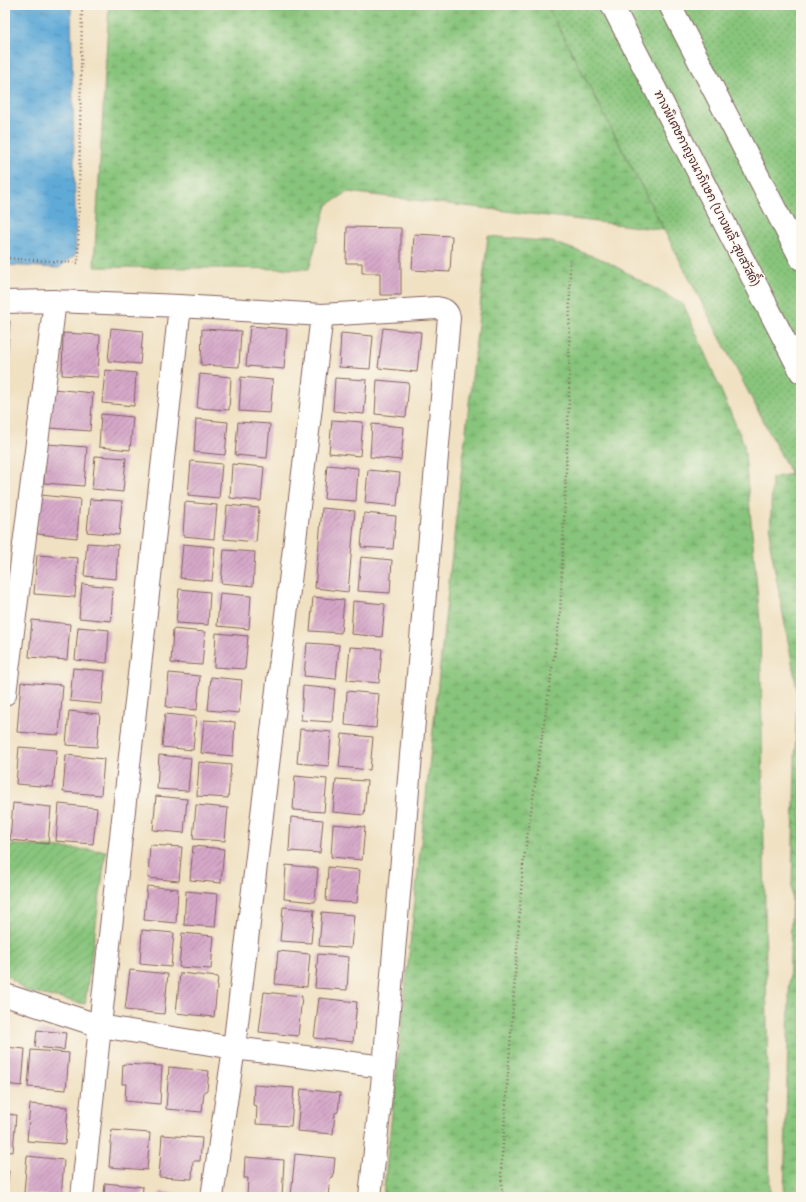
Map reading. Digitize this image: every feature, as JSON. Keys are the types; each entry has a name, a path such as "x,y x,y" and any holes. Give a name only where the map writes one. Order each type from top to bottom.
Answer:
{"main road":[{"name":"ทางพิเศษกาญจนาภิเษก (บางพลี-สุขสวัสดิ์)","path":"612,5 801,372"},
{"path":"670,5 801,259"},
{"path":"5,694 55,301"},
{"path":"5,302 55,301 180,306 322,315 437,308 445,310 448,313 449,317 384,1067 370,1197"},
{"path":"82,1197 180,306"},
{"path":"212,1197 234,1048 322,315"},
{"path":"5,994 100,1026 234,1048 384,1067"}],"path":[{"path":"5,258 78,263 82,5"},
{"path":"503,1197 501,1172 523,865 560,616 569,399 570,257"}],"green space":[{"path":"109,5 547,5 664,230 348,192 327,205 309,269 94,267"},
{"path":"547,5 801,5 801,493 791,474"},
{"path":"488,236 552,242 604,260 684,305 744,444 760,621 770,1197 383,1197 450,572"},
{"path":"791,474 801,493 801,1197 784,1197 797,689 770,544 772,478"},
{"path":"5,844 106,851 85,1004 25,991 5,973"}],"water":[{"path":"5,5 71,5 76,254 59,268 5,265"}],"building":[{"path":"347,227 401,228 401,295 380,295 380,273 362,273 362,263 346,263"},
{"path":"414,234 452,236 450,272 412,270"},
{"path":"5,320 10,321 6,373 5,373"},
{"path":"250,326 287,329 284,369 246,366"},
{"path":"111,328 143,331 140,364 108,361"},
{"path":"383,328 421,332 417,372 378,368"},
{"path":"202,329 241,331 239,367 201,365"},
{"path":"63,333 100,335 98,377 62,375"},
{"path":"341,333 373,336 370,369 339,367"},
{"path":"105,370 136,373 134,406 102,403"},
{"path":"200,374 231,377 229,410 197,408"},
{"path":"241,377 273,380 270,413 239,411"},
{"path":"335,378 367,380 364,414 333,411"},
{"path":"377,380 409,383 406,417 375,414"},
{"path":"53,389 93,393 90,431 50,428"},
{"path":"101,414 133,417 130,450 99,447"},
{"path":"196,419 228,422 225,455 194,452"},
{"path":"332,420 363,422 360,456 329,453"},
{"path":"238,422 270,424 267,458 235,455"},
{"path":"372,424 404,427 401,460 370,457"},
{"path":"47,444 87,447 84,486 44,483"},
{"path":"95,456 126,458 123,492 92,489"},
{"path":"191,461 222,464 219,498 188,495"},
{"path":"232,464 264,467 261,501 230,498"},
{"path":"327,465 358,468 356,501 324,499"},
{"path":"368,470 400,473 397,506 365,503"},
{"path":"40,495 80,499 77,538 37,534"},
{"path":"90,499 122,501 119,535 87,532"},
{"path":"185,502 217,505 214,539 183,536"},
{"path":"227,505 259,508 256,542 224,539"},
{"path":"322,508 355,511 348,592 315,588"},
{"path":"364,513 396,516 393,549 361,547"},
{"path":"87,543 118,545 116,579 84,576"},
{"path":"183,544 215,547 212,581 180,578"},
{"path":"224,550 255,552 253,586 221,583"},
{"path":"37,555 78,558 75,597 34,594"},
{"path":"361,557 392,560 390,593 358,591"},
{"path":"82,584 113,587 111,621 79,618"},
{"path":"179,589 210,592 208,625 176,623"},
{"path":"220,593 251,596 249,629 217,626"},
{"path":"313,597 344,600 341,633 310,631"},
{"path":"353,601 385,604 382,637 351,634"},
{"path":"32,620 70,624 67,660 29,657"},
{"path":"78,627 109,630 107,663 75,660"},
{"path":"173,629 205,632 202,665 171,663"},
{"path":"216,633 248,636 245,669 214,667"},
{"path":"307,643 339,645 336,679 304,676"},
{"path":"350,647 382,649 379,683 347,680"},
{"path":"73,668 105,671 102,704 70,701"},
{"path":"169,673 200,676 197,710 166,707"},
{"path":"211,677 242,680 239,713 208,710"},
{"path":"21,682 63,685 59,735 17,732"},
{"path":"303,686 335,689 332,722 301,720"},
{"path":"347,691 379,694 376,728 345,725"},
{"path":"69,711 100,714 97,747 66,745"},
{"path":"165,714 196,717 193,750 162,747"},
{"path":"204,720 235,722 233,756 201,753"},
{"path":"300,729 331,732 329,766 297,763"},
{"path":"342,734 373,737 370,770 339,767"},
{"path":"19,747 57,750 53,787 16,784"},
{"path":"66,755 104,759 101,795 63,792"},
{"path":"159,755 191,758 188,791 157,789"},
{"path":"199,762 231,765 228,798 197,796"},
{"path":"295,776 327,779 324,812 293,810"},
{"path":"336,779 367,781 364,815 333,812"},
{"path":"156,796 187,799 184,833 153,830"},
{"path":"13,803 51,807 48,844 10,840"},
{"path":"59,804 97,808 93,844 56,841"},
{"path":"196,805 228,808 225,841 193,839"},
{"path":"291,817 323,820 320,853 289,851"},
{"path":"333,824 365,827 362,860 331,857"},
{"path":"150,845 182,847 179,881 148,878"},
{"path":"193,846 224,849 221,883 190,880"},
{"path":"286,865 318,868 315,902 284,899"},
{"path":"328,867 360,870 357,903 326,901"},
{"path":"147,886 178,889 176,923 144,920"},
{"path":"186,891 218,894 215,927 184,925"},
{"path":"283,907 314,910 311,943 280,941"},
{"path":"322,912 354,915 351,948 319,946"},
{"path":"142,930 174,933 171,967 140,964"},
{"path":"182,933 214,936 211,969 179,967"},
{"path":"278,951 310,954 307,987 275,984"},
{"path":"318,954 349,957 347,990 315,988"},
{"path":"130,970 168,974 164,1014 125,1010"},
{"path":"180,973 218,977 214,1017 176,1013"},
{"path":"264,992 302,996 298,1036 259,1032"},
{"path":"319,998 357,1002 353,1042 314,1038"},
{"path":"37,1030 66,1033 64,1050 35,1047"},
{"path":"5,1047 25,1049 22,1086 5,1084"},
{"path":"31,1050 69,1053 66,1090 28,1087"},
{"path":"123,1064 162,1066 160,1104 125,1101 126,1084 122,1084"},
{"path":"169,1067 209,1071 207,1090 204,1092 202,1112 166,1109"},
{"path":"254,1085 294,1088 291,1126 256,1124 257,1106 253,1105"},
{"path":"301,1089 340,1093 338,1112 335,1113 333,1134 297,1131"},
{"path":"30,1104 68,1107 65,1144 27,1141"},
{"path":"5,1114 16,1115 13,1152 5,1151"},
{"path":"112,1130 150,1133 147,1170 109,1167"},
{"path":"162,1135 202,1138 200,1161 193,1161 192,1179 159,1177"},
{"path":"295,1154 335,1158 333,1177 330,1178 328,1197 291,1196"},
{"path":"27,1156 64,1160 61,1197 24,1193"},
{"path":"245,1157 284,1160 282,1197 247,1196 248,1178 244,1178"},
{"path":"5,1171 9,1171 6,1197 5,1197"},
{"path":"105,1183 143,1187 142,1197 104,1197"},
{"path":"160,1192 199,1195 199,1197 159,1197"}]}
